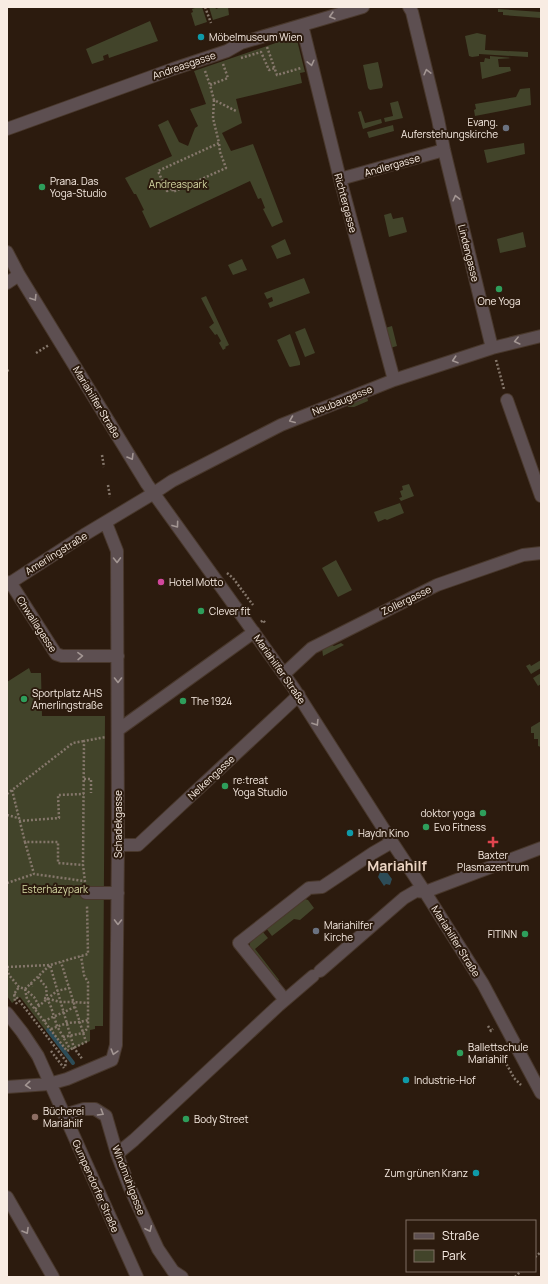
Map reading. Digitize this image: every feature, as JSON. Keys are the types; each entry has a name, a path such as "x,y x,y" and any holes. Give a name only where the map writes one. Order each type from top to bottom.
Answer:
{"street":[{"name":"Andreasgasse","path":"7,129 181,69 227,51 241,43 363,7"},
{"name":"Lindengasse","path":"409,7 412,12 492,348"},
{"name":"Richtergasse","path":"302,25 340,179 394,380"},
{"name":"Andlergasse","path":"340,179 444,150"},
{"name":"Mariahilfer Straße","path":"7,252 19,275 154,493 284,674 425,892 483,984 541,1094"},
{"path":"7,283 19,275"},
{"name":"Neubaugasse","path":"106,523 172,481 281,425 394,380 492,348 541,336"},
{"path":"508,400 541,496"},
{"name":"Amerlingstraße","path":"9,583 84,535 106,523"},
{"name":"Schadekgasse","path":"49,1084 67,1079 112,1060 116,1045 118,892 117,551 106,523"},
{"name":"Zollergasse","path":"284,674 312,648 437,585 523,555 541,553"},
{"name":"Chwallagasse","path":"9,583 56,654 62,656 118,656"},
{"path":"118,730 254,632"},
{"name":"Nelkengasse","path":"118,845 138,845 298,695"},
{"path":"285,1000 239,943 309,888 322,887 392,842"},
{"path":"117,1154 140,1135 285,1000 404,898 416,891 425,892 541,848"},
{"path":"86,887 118,892"},
{"name":"Gumpendorfer Straße","path":"7,1013 38,1056 49,1084 137,1277"},
{"path":"7,1087 49,1084"},
{"name":"Windmühlgasse","path":"64,1115 84,1109 95,1109 106,1116 117,1154 129,1186 158,1249 173,1271 182,1277"},
{"path":"7,1197 53,1277"}],"path":[{"path":"205,7 210,22"},
{"path":"264,36 277,75 301,67 303,72"},
{"path":"236,60 262,52 268,70 275,68"},
{"path":"219,143 158,171 167,191 172,188 173,192 226,168 220,152 219,143 213,118 214,100 210,85 228,78 223,65 229,62"},
{"path":"214,100 236,111"},
{"path":"492,348 508,400"},
{"path":"102,455 104,467"},
{"path":"108,484 110,497"},
{"path":"226,571 253,605"},
{"path":"263,620 266,624"},
{"path":"7,794 73,743 106,737"},
{"path":"39,1006 34,997 25,989 19,987 9,975 7,968 50,965 88,954 86,887 83,865 84,741"},
{"path":"84,780 91,779 91,793"},
{"path":"12,790 34,874"},
{"path":"7,815 19,819 59,818 58,795 84,794"},
{"path":"25,842 58,842 58,863 83,865"},
{"path":"7,883 34,874 86,887"},
{"path":"63,1037 83,1033 88,1028 88,982 84,975 81,956"},
{"path":"25,989 27,999 67,1051 86,1042 61,962"},
{"path":"25,989 50,965"},
{"path":"50,965 74,1048 84,1062"},
{"path":"38,977 46,987 46,998 52,1007 57,1026 70,1049"},
{"path":"31,983 32,987"},
{"path":"15,1001 14,994 19,987"},
{"path":"35,1009 46,998 57,991 69,988"},
{"path":"14,994 66,1061 64,1068"},
{"path":"46,998 61,1002 89,1003"},
{"path":"44,1022 75,1007"},
{"path":"50,1029 67,1023 88,1020"},
{"path":"499,1050 514,1078 521,1085"}],"green space":[{"path":"202,7 207,22 195,26 191,13 193,12 192,9"},
{"path":"209,7 215,7 216,9 228,7 229,15 213,20"},
{"path":"498,9 541,12 541,18 503,15 503,12 498,12"},
{"path":"150,21 158,41 109,58 108,54 103,56 104,60 92,64 86,49"},
{"path":"477,33 486,35 485,50 528,52 528,57 479,54 479,56 469,56 465,36"},
{"name":"Andreaspark","path":"296,36 305,72 300,73 302,83 236,99 242,123 222,133 231,151 253,144 283,222 272,227 263,209 265,208 261,198 258,199 250,181 150,228 142,211 144,210 136,194 134,194 125,178 172,156 158,125 168,120 179,142 188,146 195,128 198,126 190,109 206,104 194,71"},
{"path":"490,56 512,58 498,59 499,67 510,67 511,71 482,79 480,62 484,62 485,58 490,59"},
{"path":"378,62 383,85 382,88 370,90 368,88 363,65"},
{"path":"530,88 531,105 475,116 475,104 516,97 520,89"},
{"path":"398,101 403,118 385,122 384,118 393,116 390,103"},
{"path":"361,111 365,123 381,119 382,123 363,129 358,112"},
{"path":"393,125 394,131 369,138 367,132"},
{"path":"524,143 525,154 487,163 484,150"},
{"path":"391,213 393,219 403,217 407,232 389,237 384,215"},
{"path":"523,232 526,247 500,253 497,239"},
{"path":"285,239 291,254 277,259 271,246"},
{"path":"242,259 247,270 233,275 228,265"},
{"path":"304,278 310,293 270,308 268,303 273,301 272,297 267,299 264,293"},
{"path":"206,296 229,345 223,350 219,343 221,341 217,334 215,335 209,327 214,323 201,298"},
{"path":"392,326 397,346 390,348 385,328"},
{"path":"305,328 315,353 305,357 295,332"},
{"path":"290,334 300,365 290,367 277,340"},
{"path":"367,396 368,401 354,407 348,407 347,404"},
{"path":"409,484 414,496 401,501 399,498 402,497 400,491 403,490 402,486"},
{"path":"400,503 404,513 378,522 374,512"},
{"path":"336,560 352,590 338,597 322,568"},
{"path":"341,643 344,645 323,656 322,648 330,644 334,646"},
{"path":"541,660 541,668 531,674 526,666 530,664 531,666"},
{"name":"Esterházypark","path":"29,668 31,673 41,673 42,716 105,716 103,1026 95,1026 95,1029 90,1030 90,1041 63,1053 20,997 12,1003 7,996 7,682"},
{"path":"541,673 541,684 538,686 533,678"},
{"path":"541,721 541,747 538,746 538,739 534,739 534,733 531,733 531,727"},
{"path":"305,899 308,900 314,908 300,920 294,919 272,936 266,928"},
{"path":"262,931 268,938 255,949 279,980 277,982 250,948 251,940"}],"water":[{"path":"386,871 392,879 390,885 386,884 384,886 378,877 380,872"}],"waterway":[{"path":"48,1030 73,1063"}],"place":[{"name":"Möbelmuseum Wien","path":"201,37"},
{"name":"Evang. Auferstehungskirche","path":"506,128"},
{"name":"Prana. Das Yoga-Studio","path":"42,187"},
{"name":"One Yoga","path":"499,289"},
{"name":"Hotel Motto","path":"161,582"},
{"name":"Clever fit","path":"201,611"},
{"name":"Sportplatz AHS Amerlingstraße","path":"24,699"},
{"name":"The 1924","path":"183,701"},
{"name":"re:treat Yoga Studio","path":"225,786"},
{"name":"doktor yoga","path":"483,813"},
{"name":"Evo Fitness","path":"426,827"},
{"name":"Haydn Kino","path":"350,833"},
{"name":"Baxter Plasmazentrum","path":"493,842"},
{"name":"Mariahilfer Kirche","path":"316,931"},
{"name":"FITINN","path":"525,934"},
{"name":"Ballettschule Mariahilf","path":"460,1053"},
{"name":"Industrie-Hof","path":"406,1080"},
{"name":"Bücherei Mariahilf","path":"35,1117"},
{"name":"Body Street","path":"186,1119"},
{"name":"Zum grünen Kranz","path":"476,1173"}],"district":[{"name":"Mariahilf","path":"397,865"}]}
